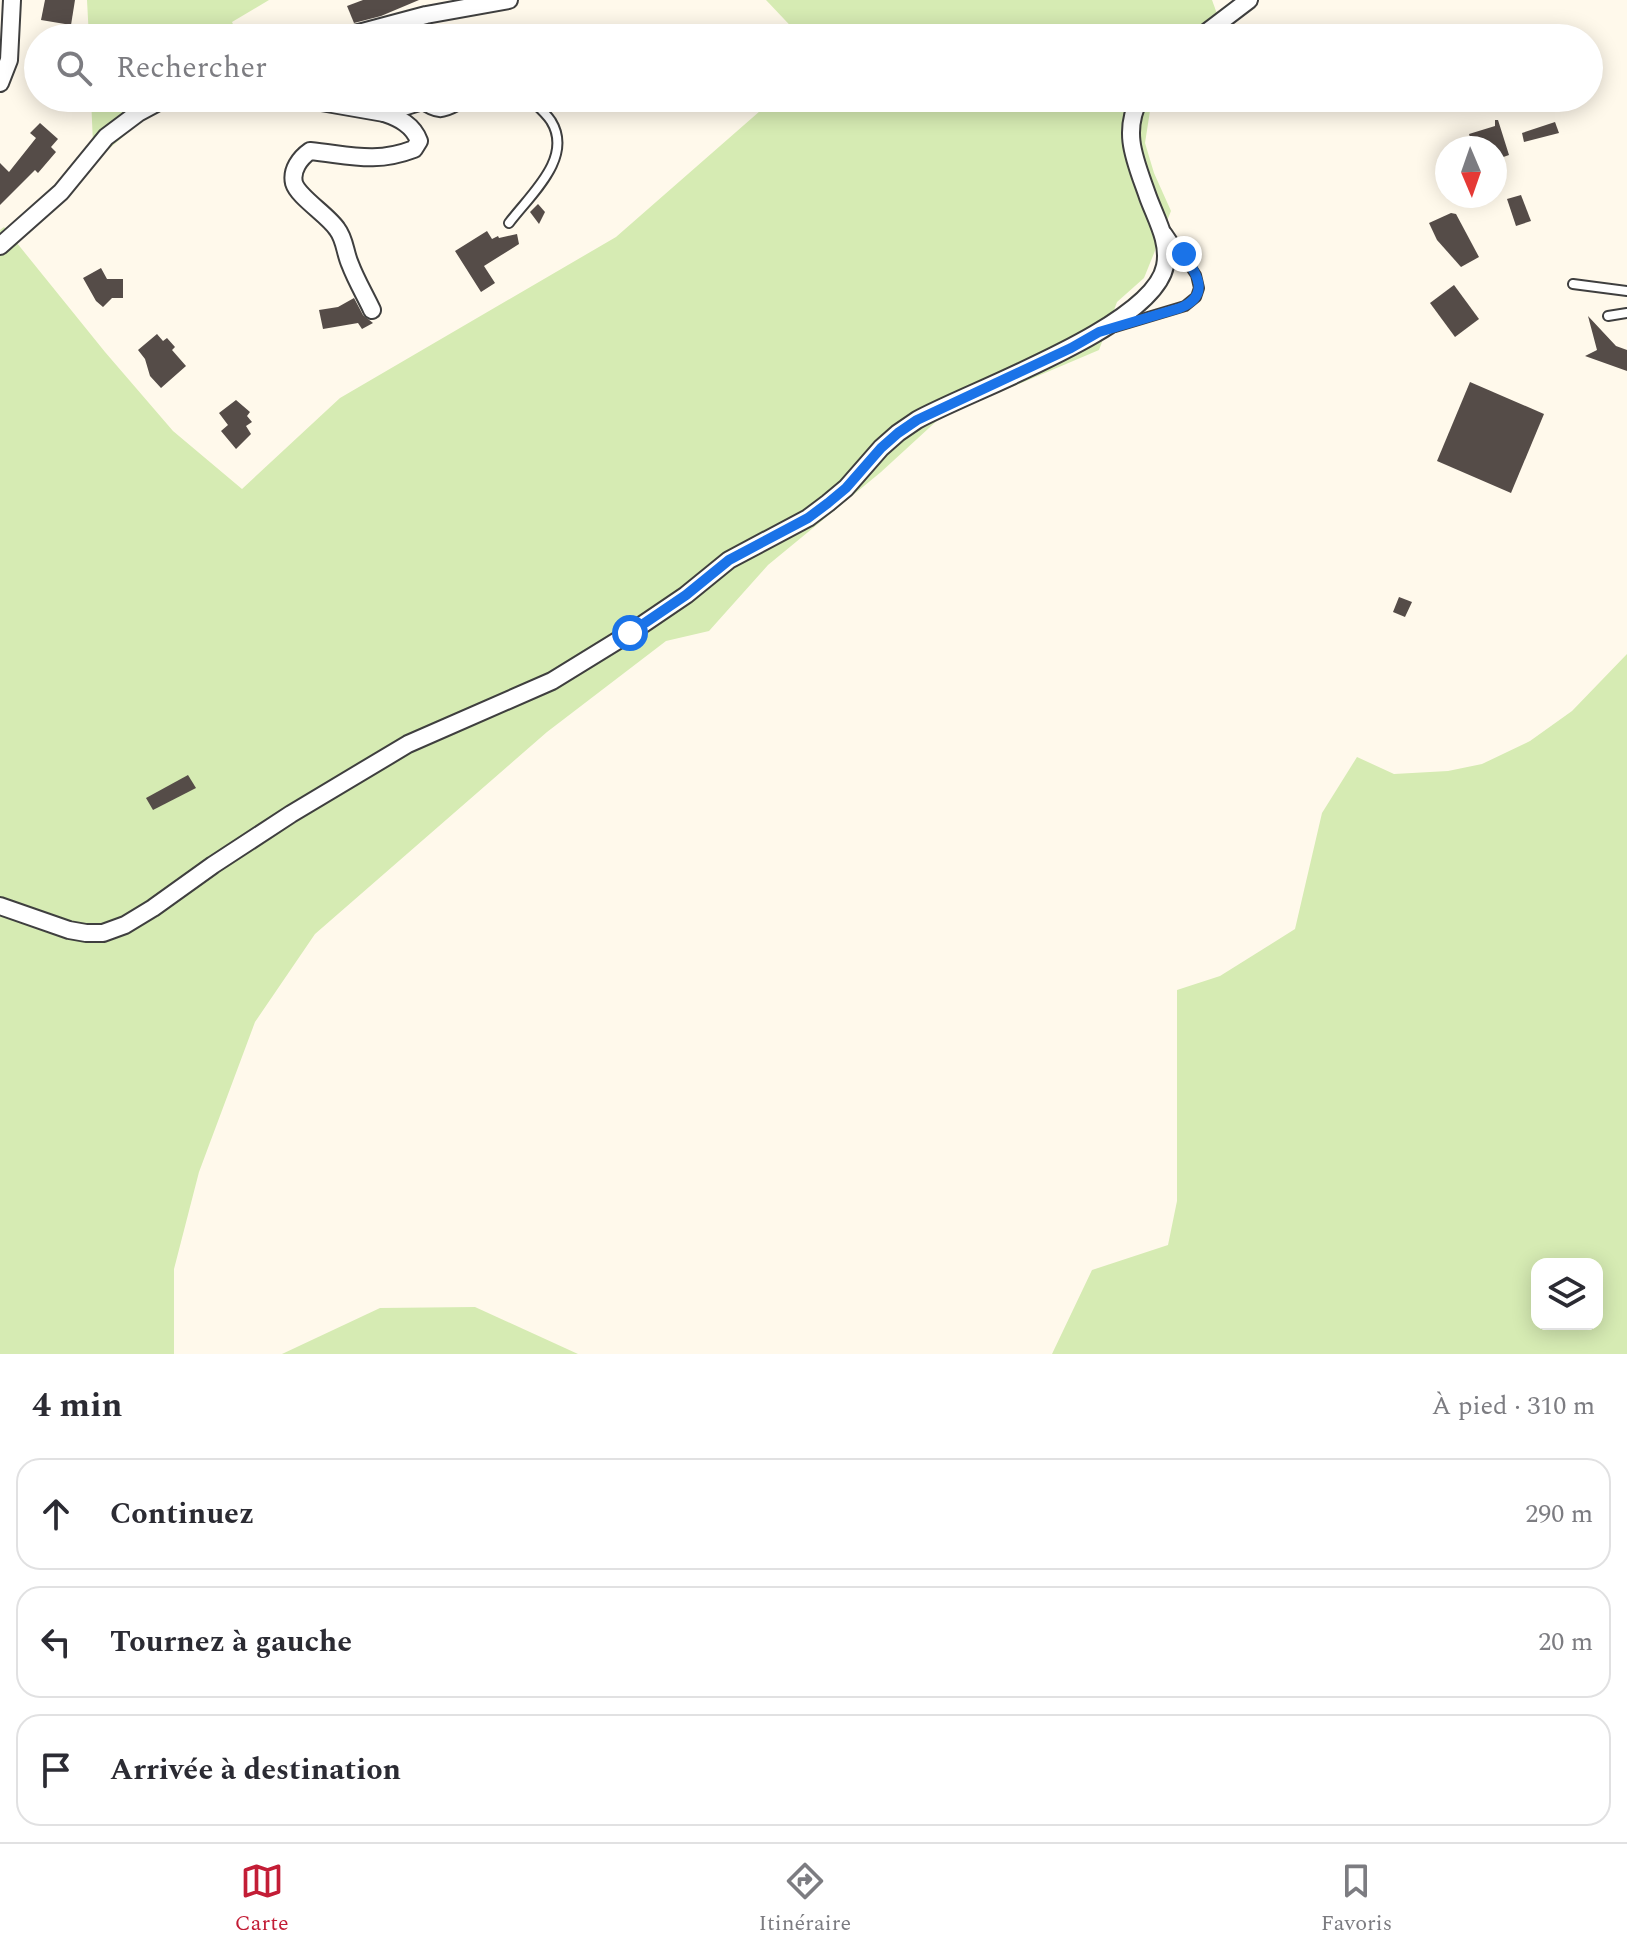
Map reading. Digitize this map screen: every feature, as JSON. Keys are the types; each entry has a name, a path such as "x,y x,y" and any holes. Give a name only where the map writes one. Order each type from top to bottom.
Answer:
{"street":[{"path":"0,83 9,60 12,0"},
{"path":"392,24 509,0"},
{"path":"1217,24 1249,0"},
{"path":"0,246 61,192 106,137 140,112"},
{"path":"372,310 349,263 337,227 297,189 293,180 295,168 310,151 347,157 386,158 414,149 419,141 416,133 397,118 378,112"},
{"path":"0,906 86,933 113,931 125,925 291,814 408,744 552,681 630,633 686,595 729,560 808,518 846,488 881,448 917,420 1099,332 1150,293 1166,264 1161,229 1136,163 1130,134 1133,112"}],"lane":[{"path":"509,223 545,180 553,165 557,142 555,130 544,112"},
{"path":"1099,332 1180,308 1196,297 1199,288 1196,275 1155,215"},
{"path":"1573,284 1627,291"},
{"path":"1608,316 1627,313"}],"green space":[{"path":"87,0 269,0 233,24 88,24"},
{"path":"766,0 1212,0 1221,24 789,24"},
{"path":"92,112 155,112 96,160"},
{"path":"759,112 1150,112 1145,143 1171,211 1144,278 1117,302 1099,350 941,417 881,472 768,565 709,631 666,641 547,732 315,934 255,1022 199,1172 174,1269 174,1354 0,1354 0,230 4,227 173,431 242,489 340,398 616,237"},
{"path":"1627,654 1627,1354 1052,1354 1092,1270 1168,1245 1177,1201 1177,990 1220,976 1295,929 1322,813 1357,757 1394,774 1448,771 1482,764 1530,741 1572,711"},
{"path":"475,1307 578,1354 282,1354 380,1308"}],"building":[{"path":"45,0 75,0 71,24 41,20"},
{"path":"363,0 419,0 381,16 354,23 347,6"},
{"path":"1495,120 1498,120 1503,136 1470,136 1469,134 1495,126"},
{"path":"1555,122 1559,133 1524,142 1522,133"},
{"path":"40,123 58,139 51,147 56,152 38,173 35,170 0,205 0,163 9,172 36,138 30,133"},
{"path":"1521,195 1531,221 1516,226 1507,199"},
{"path":"538,204 545,212 539,224 530,212"},
{"path":"1451,213 1456,214 1479,257 1461,267 1437,240 1429,223"},
{"path":"487,231 492,239 517,234 519,244 484,266 495,283 481,292 455,251"},
{"path":"101,268 107,279 123,279 123,298 112,298 103,307 83,278"},
{"path":"1454,285 1479,319 1455,337 1430,303"},
{"path":"354,298 363,315 373,323 362,329 358,323 323,329 319,310 338,307"},
{"path":"1588,316 1616,346 1627,350 1627,371 1585,356 1597,350"},
{"path":"157,334 163,341 167,338 175,347 172,350 186,366 161,388 150,376 145,359 138,350"},
{"path":"1470,382 1544,414 1511,493 1437,461"},
{"path":"236,400 250,412 247,416 252,422 246,426 251,434 236,449 221,431 228,425 219,413"},
{"path":"1399,597 1412,602 1405,617 1393,612"},
{"path":"188,775 196,788 153,810 146,798"}],"route":[{"path":"630,633 686,595 729,560 808,518 846,488 881,448 917,420 1099,332 1191,302 1198,293 1199,282 1184,254"}]}
